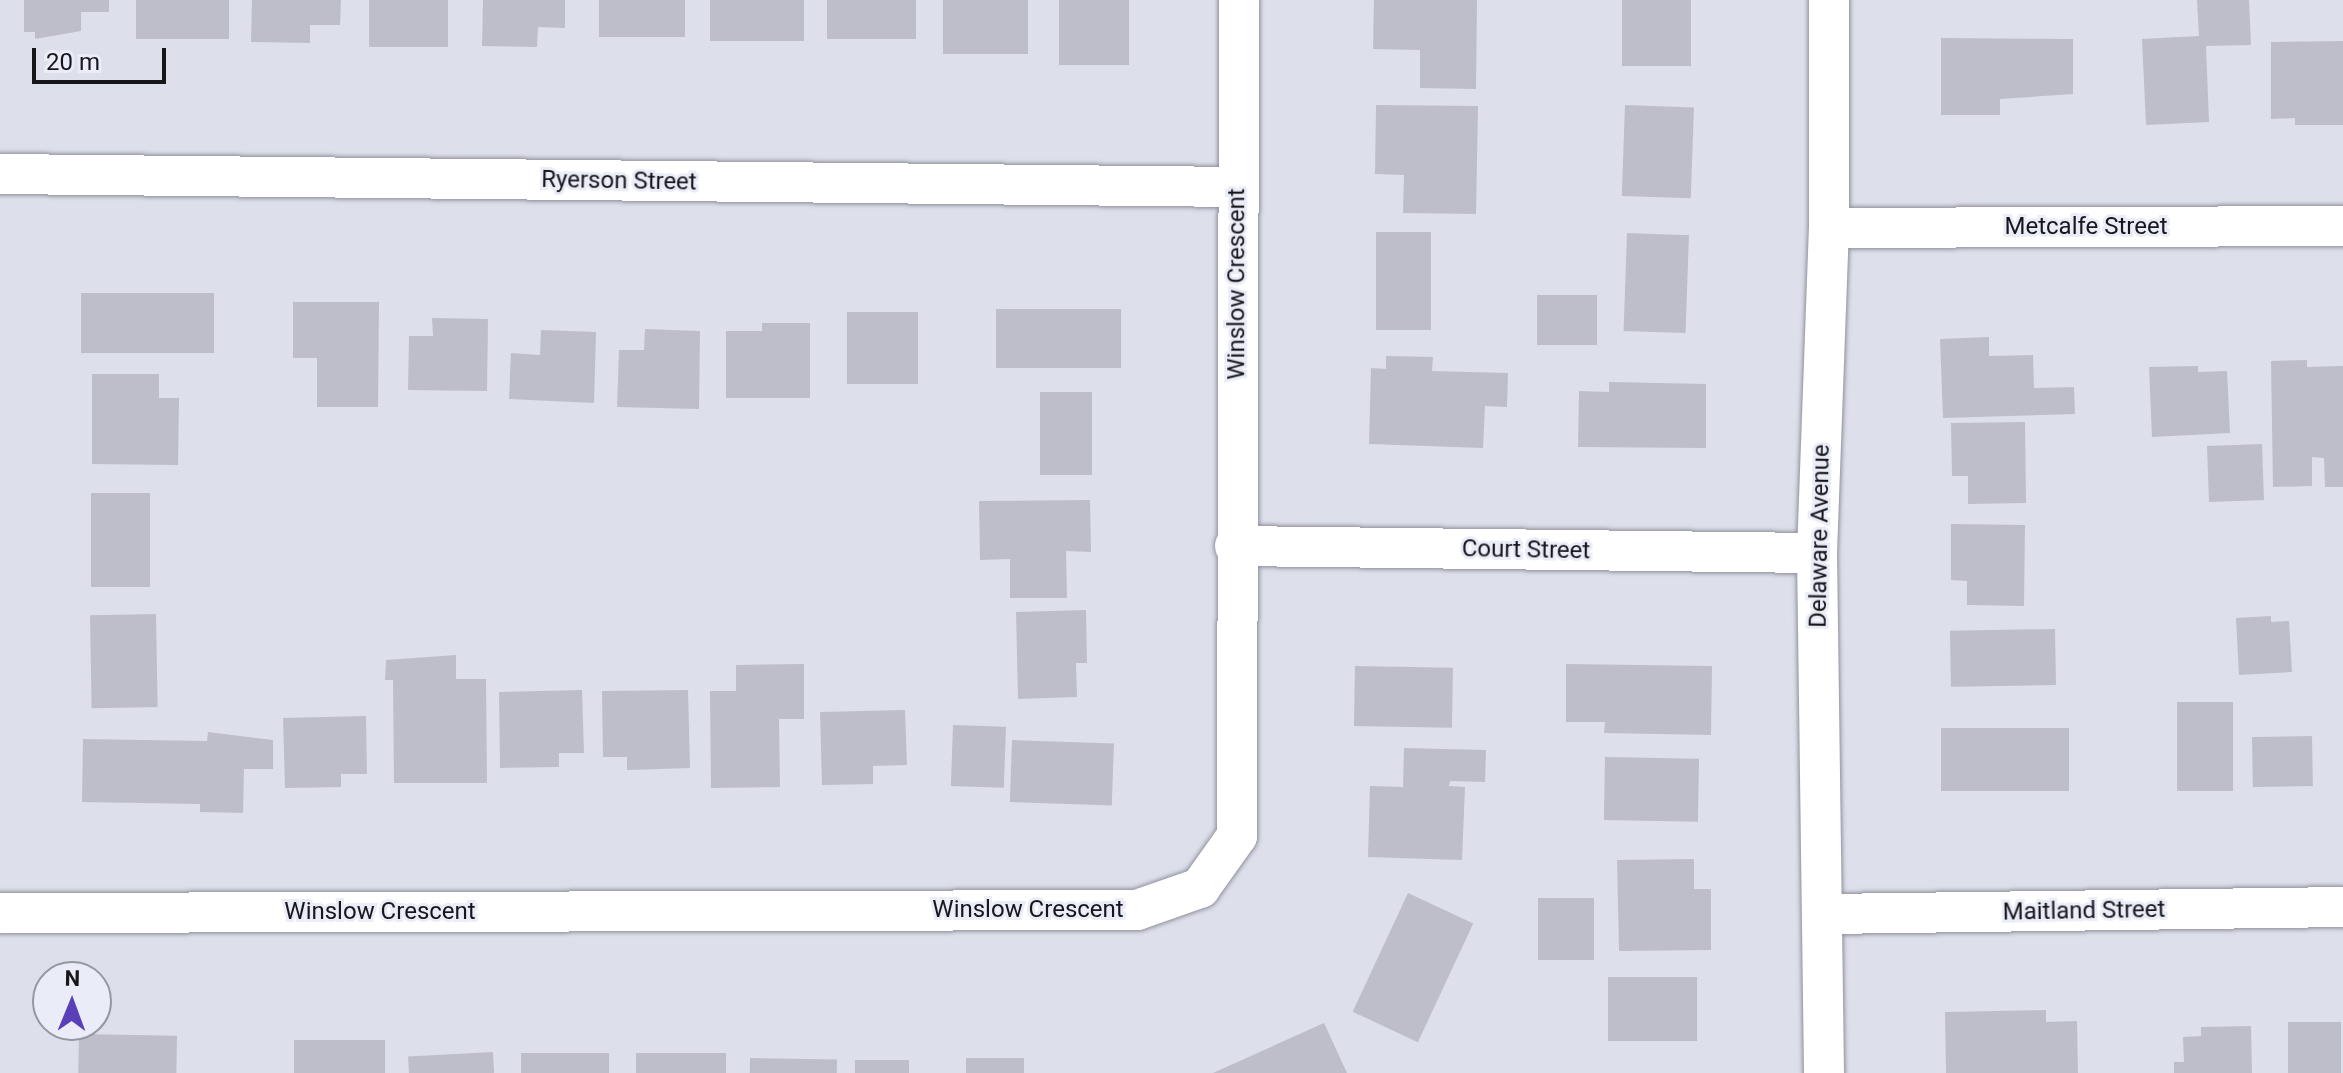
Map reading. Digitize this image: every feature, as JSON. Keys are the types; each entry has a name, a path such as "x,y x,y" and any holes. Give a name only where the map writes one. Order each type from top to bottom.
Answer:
{"street":[{"name":"Winslow Crescent","path":"0,913 1137,910 1200,888 1237,836 1235,546 1239,0"},
{"name":"Delaware Avenue","path":"1824,1073 1825,914 1817,553 1829,228 1829,0"},
{"name":"Ryerson Street","path":"0,174 1238,187"},
{"name":"Metcalfe Street","path":"1829,228 2343,226"},
{"name":"Court Street","path":"1235,546 1817,553"},
{"name":"Maitland Street","path":"1825,914 2343,907"}],"building":[{"path":"24,0 109,0 109,12 81,12 81,31 35,39 35,32 24,32"},
{"path":"136,0 229,0 229,39 136,39"},
{"path":"252,0 341,0 340,25 310,25 310,43 251,42"},
{"path":"369,0 448,0 448,47 369,47"},
{"path":"483,0 565,0 565,28 538,27 537,47 482,46"},
{"path":"599,0 685,0 685,37 599,37"},
{"path":"710,0 804,0 804,41 710,41"},
{"path":"827,0 916,0 916,39 827,39"},
{"path":"943,0 1028,0 1028,54 943,54"},
{"path":"1059,0 1129,0 1129,65 1059,65"},
{"path":"1374,0 1477,0 1476,89 1420,88 1420,50 1373,49"},
{"path":"1622,0 1691,0 1691,66 1622,66"},
{"path":"2197,0 2249,0 2251,45 2206,46 2209,122 2146,125 2142,39 2199,36"},
{"path":"1941,38 2073,39 2073,94 2000,99 2000,115 1941,115"},
{"path":"2343,41 2343,125 2295,125 2295,118 2271,119 2271,42"},
{"path":"1376,105 1478,106 1476,214 1403,213 1404,175 1375,174"},
{"path":"1625,105 1694,107 1691,198 1622,196"},
{"path":"1376,232 1431,232 1431,330 1376,330"},
{"path":"1627,233 1689,235 1686,333 1624,331"},
{"path":"81,293 214,293 214,353 81,353"},
{"path":"1537,295 1597,295 1597,345 1537,345"},
{"path":"293,302 379,302 378,407 317,407 317,358 293,358"},
{"path":"996,309 1121,309 1121,368 996,368"},
{"path":"847,312 918,312 918,384 847,384"},
{"path":"432,318 488,319 487,391 408,390 409,336 433,336"},
{"path":"762,323 810,323 810,398 726,398 726,331 762,331"},
{"path":"645,329 700,331 699,409 617,407 619,350 644,350"},
{"path":"541,330 596,332 594,403 509,399 511,353 540,355"},
{"path":"1989,337 1989,356 2033,355 2034,388 2074,387 2075,414 1943,418 1940,339"},
{"path":"1386,356 1433,357 1432,371 1508,373 1507,407 1485,406 1483,448 1369,444 1371,368 1386,369"},
{"path":"2307,360 2307,367 2343,366 2343,487 2325,487 2324,458 2312,457 2312,486 2273,487 2271,361"},
{"path":"2198,366 2198,372 2227,371 2230,433 2152,437 2149,367"},
{"path":"92,374 159,374 159,398 179,398 178,465 92,464"},
{"path":"1609,382 1706,384 1706,448 1578,447 1579,391 1609,392"},
{"path":"1040,392 1092,392 1092,475 1040,475"},
{"path":"2025,422 2026,503 1968,504 1968,476 1952,476 1951,423"},
{"path":"2262,444 2264,500 2209,502 2207,446"},
{"path":"91,493 150,493 150,587 91,587"},
{"path":"1090,500 1091,552 1066,551 1067,598 1010,598 1010,559 980,560 979,501"},
{"path":"1951,524 2025,525 2024,606 1967,605 1967,581 1951,580"},
{"path":"1086,610 1087,663 1076,663 1077,697 1018,699 1016,612"},
{"path":"156,614 158,707 92,708 90,615"},
{"path":"2271,616 2271,622 2289,621 2292,672 2239,675 2236,618"},
{"path":"2055,629 2056,685 1951,687 1950,631"},
{"path":"456,655 456,679 486,679 487,783 394,783 393,680 385,680 386,660"},
{"path":"804,664 804,719 779,719 780,787 711,788 710,691 736,691 736,665"},
{"path":"1566,664 1712,666 1711,735 1604,733 1605,722 1566,722"},
{"path":"1355,666 1453,668 1452,728 1354,726"},
{"path":"582,690 584,753 559,753 559,767 500,768 499,692"},
{"path":"688,690 690,768 627,770 627,757 603,757 602,691"},
{"path":"2177,702 2233,702 2233,791 2177,791"},
{"path":"905,710 907,765 873,766 873,784 822,785 820,712"},
{"path":"366,716 367,774 341,774 341,787 285,788 283,718"},
{"path":"953,725 1006,727 1004,788 951,786"},
{"path":"1941,728 2069,728 2069,791 1941,791"},
{"path":"208,732 273,740 273,769 244,769 243,813 200,812 200,804 82,802 83,739 207,741"},
{"path":"2312,736 2313,786 2253,787 2252,737"},
{"path":"1012,740 1114,744 1112,806 1010,802"},
{"path":"1404,748 1486,750 1485,782 1450,781 1449,786 1465,787 1462,860 1368,857 1370,786 1403,787"},
{"path":"1605,757 1699,759 1698,822 1604,820"},
{"path":"1694,859 1694,889 1711,889 1711,950 1619,951 1617,860"},
{"path":"1408,893 1473,923 1418,1042 1353,1012"},
{"path":"1538,898 1594,898 1594,960 1538,960"},
{"path":"1608,977 1697,977 1697,1041 1608,1041"},
{"path":"2046,1010 2046,1022 2077,1021 2078,1073 1946,1073 1945,1012"},
{"path":"2288,1022 2341,1022 2341,1073 2288,1073"},
{"path":"1324,1023 1347,1073 1213,1073"},
{"path":"2251,1026 2252,1073 2174,1073 2174,1062 2184,1062 2183,1037 2201,1036 2201,1027"},
{"path":"112,1035 177,1036 176,1073 78,1073 79,1041 112,1041"},
{"path":"294,1040 385,1040 385,1073 294,1073"},
{"path":"493,1052 494,1073 409,1073 408,1056"},
{"path":"521,1053 609,1053 609,1073 521,1073"},
{"path":"636,1053 726,1053 726,1073 636,1073"},
{"path":"750,1058 837,1060 837,1073 750,1073"},
{"path":"966,1058 1024,1058 1024,1073 966,1073"},
{"path":"855,1060 909,1060 909,1073 855,1073"}]}
